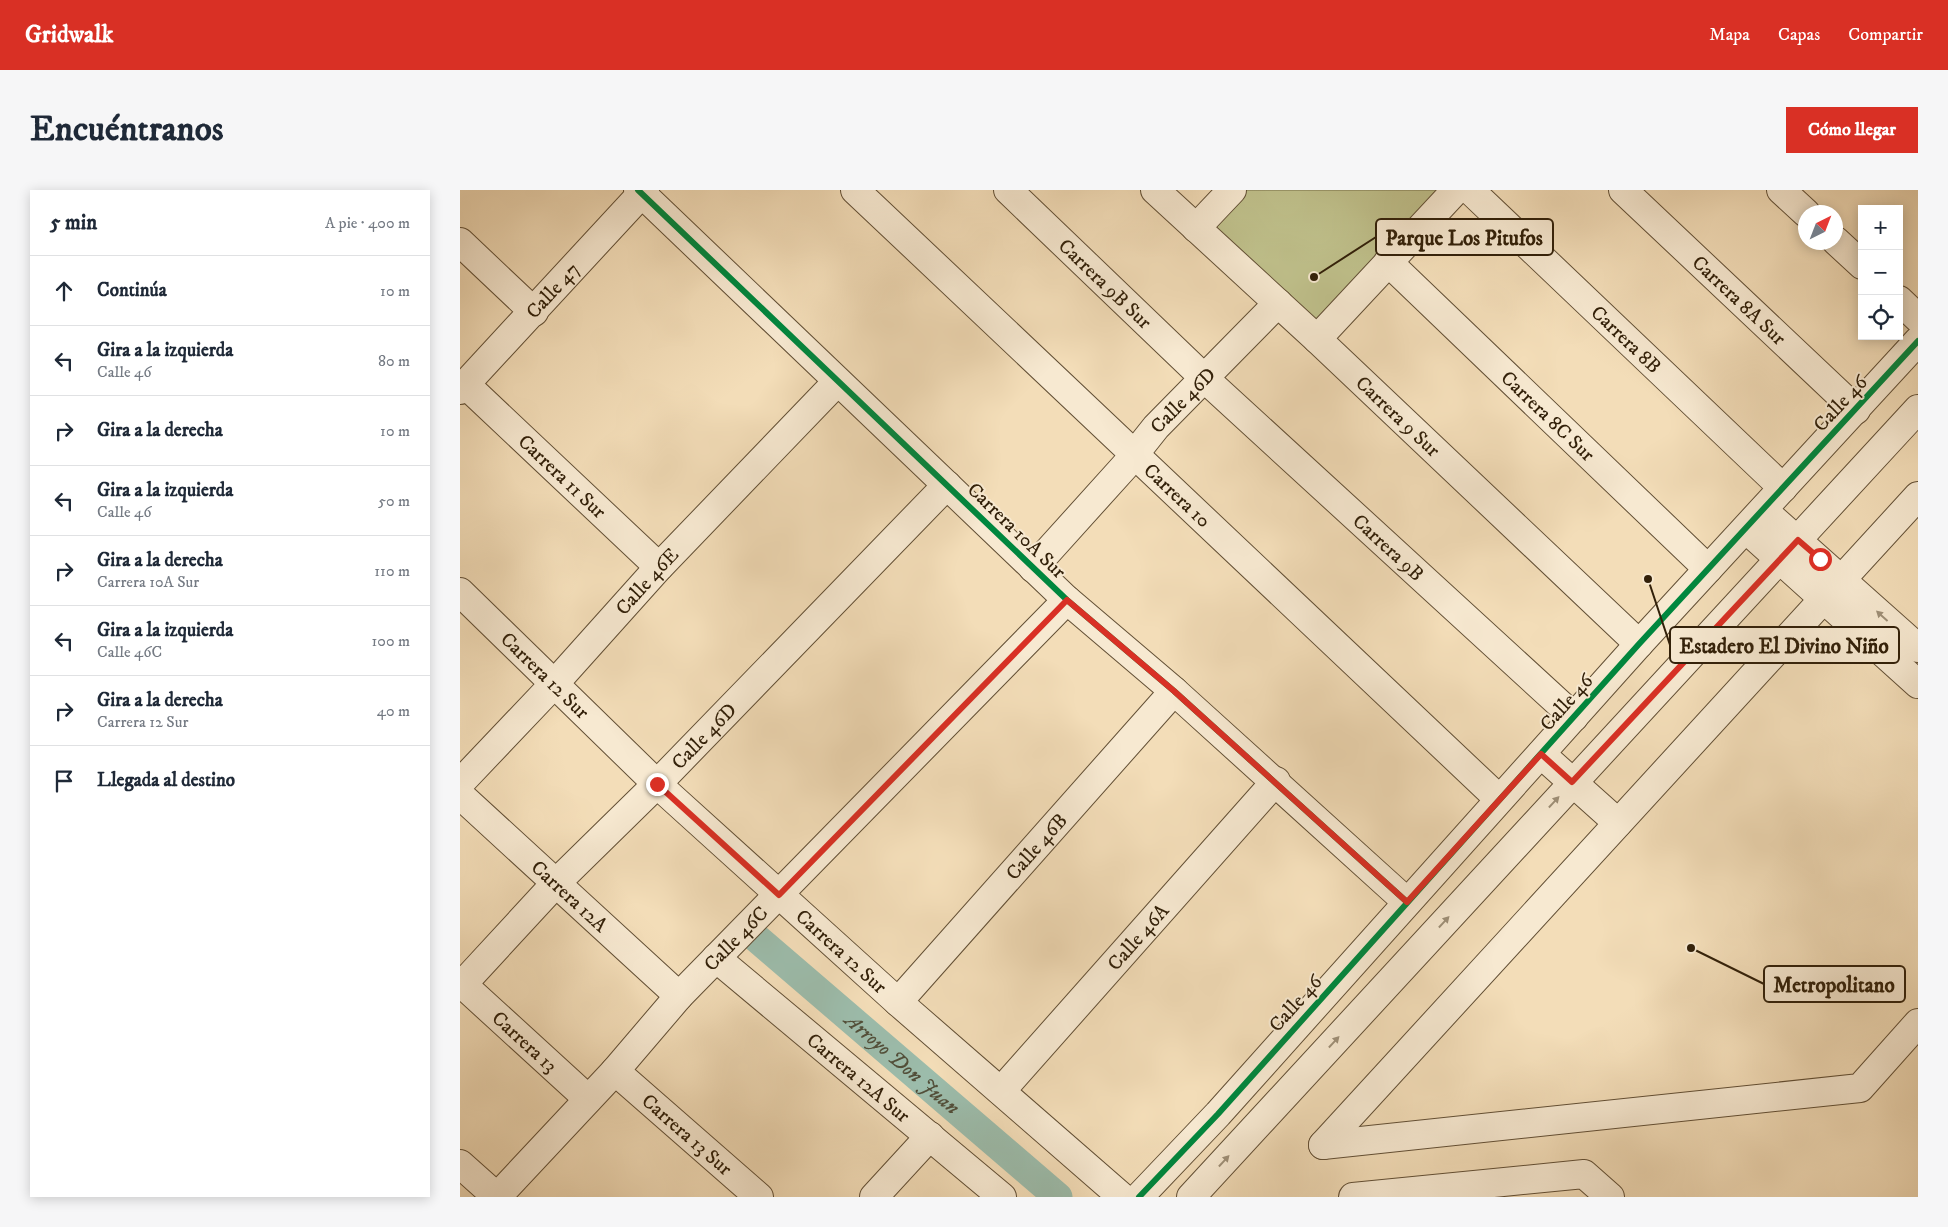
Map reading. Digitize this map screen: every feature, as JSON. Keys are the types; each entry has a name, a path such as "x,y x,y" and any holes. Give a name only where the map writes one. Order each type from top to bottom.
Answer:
{"street":[{"name":"Carrera 10","path":"855,190 1499,799"},
{"name":"Carrera 9B Sur","path":"1008,190 1204,377"},
{"name":"Carrera 9 Sur","path":"1155,190 1317,339 1639,644"},
{"path":"1196,228 1232,190"},
{"path":"1317,339 1456,190"},
{"name":"Carrera 8B","path":"1470,190 1783,488"},
{"name":"Carrera 8A Sur","path":"1623,190 1856,410"},
{"path":"1781,190 1798,206"},
{"name":"Calle 47","path":"463,387 534,312 642,191"},
{"name":"Carrera 10A Sur","path":"642,191 838,382 1067,600 1174,691 1407,902"},
{"path":"460,242 534,312"},
{"path":"1843,247 1858,261"},
{"name":"Carrera 8C Sur","path":"1388,262 1708,569"},
{"name":"Calle 46D","path":"1033,568 1133,454 1204,377 1278,303"},
{"path":"1903,304 1918,318"},
{"name":"Calle 46","path":"1141,1195 1218,1114 1639,644 1918,341"},
{"name":"Carrera 9B","path":"1204,377 1574,717"},
{"name":"Calle 46E","path":"460,783 555,683 659,567 838,382"},
{"name":"Carrera 11 Sur","path":"463,387 659,567"},
{"path":"1191,1197 1918,409"},
{"name":"Calle 46D","path":"461,985 556,884 657,784 947,485"},
{"path":"1918,496 1323,1145 1860,1088 1918,1023"},
{"path":"1754,520 1833,589 1918,684"},
{"path":"1833,589 1918,648"},
{"name":"Carrera 12 Sur","path":"460,592 657,784 898,1002 1001,1091 1141,1195"},
{"name":"Calle 46C","path":"497,1197 615,1071 679,996 1067,600"},
{"name":"Calle 46B","path":"898,1002 1174,691"},
{"path":"1541,754 1618,823"},
{"name":"Calle 46A","path":"1001,1091 1276,782"},
{"name":"Carrera 12A","path":"460,795 679,996"},
{"name":"Carrera 12A Sur","path":"716,958 1002,1197"},
{"name":"Carrera 13","path":"461,985 588,1099"},
{"name":"Carrera 13 Sur","path":"615,1071 759,1197"},
{"path":"874,1197 930,1136"},
{"path":"460,1164 497,1197"},
{"path":"1353,1197 1584,1174 1610,1197"}],"green space":[{"path":"1241,190 1447,190 1317,329 1207,226"}],"waterway":[{"name":"Arroyo Don Juan","path":"747,930 1058,1197"}],"cycle path":[{"path":"638,190 1067,600 1174,691 1407,902"},
{"path":"1139,1197 1218,1114 1639,644 1918,341"}],"place":[{"name":"Parque Los Pitufos","path":"1314,277"},
{"name":"Estadero El Divino Niño","path":"1648,579"},
{"name":"Metropolitano","path":"1691,948"}],"route":[{"path":"657,784 779,895 1067,600 1174,691 1407,902 1541,754 1572,782 1798,540 1820,559"}]}
